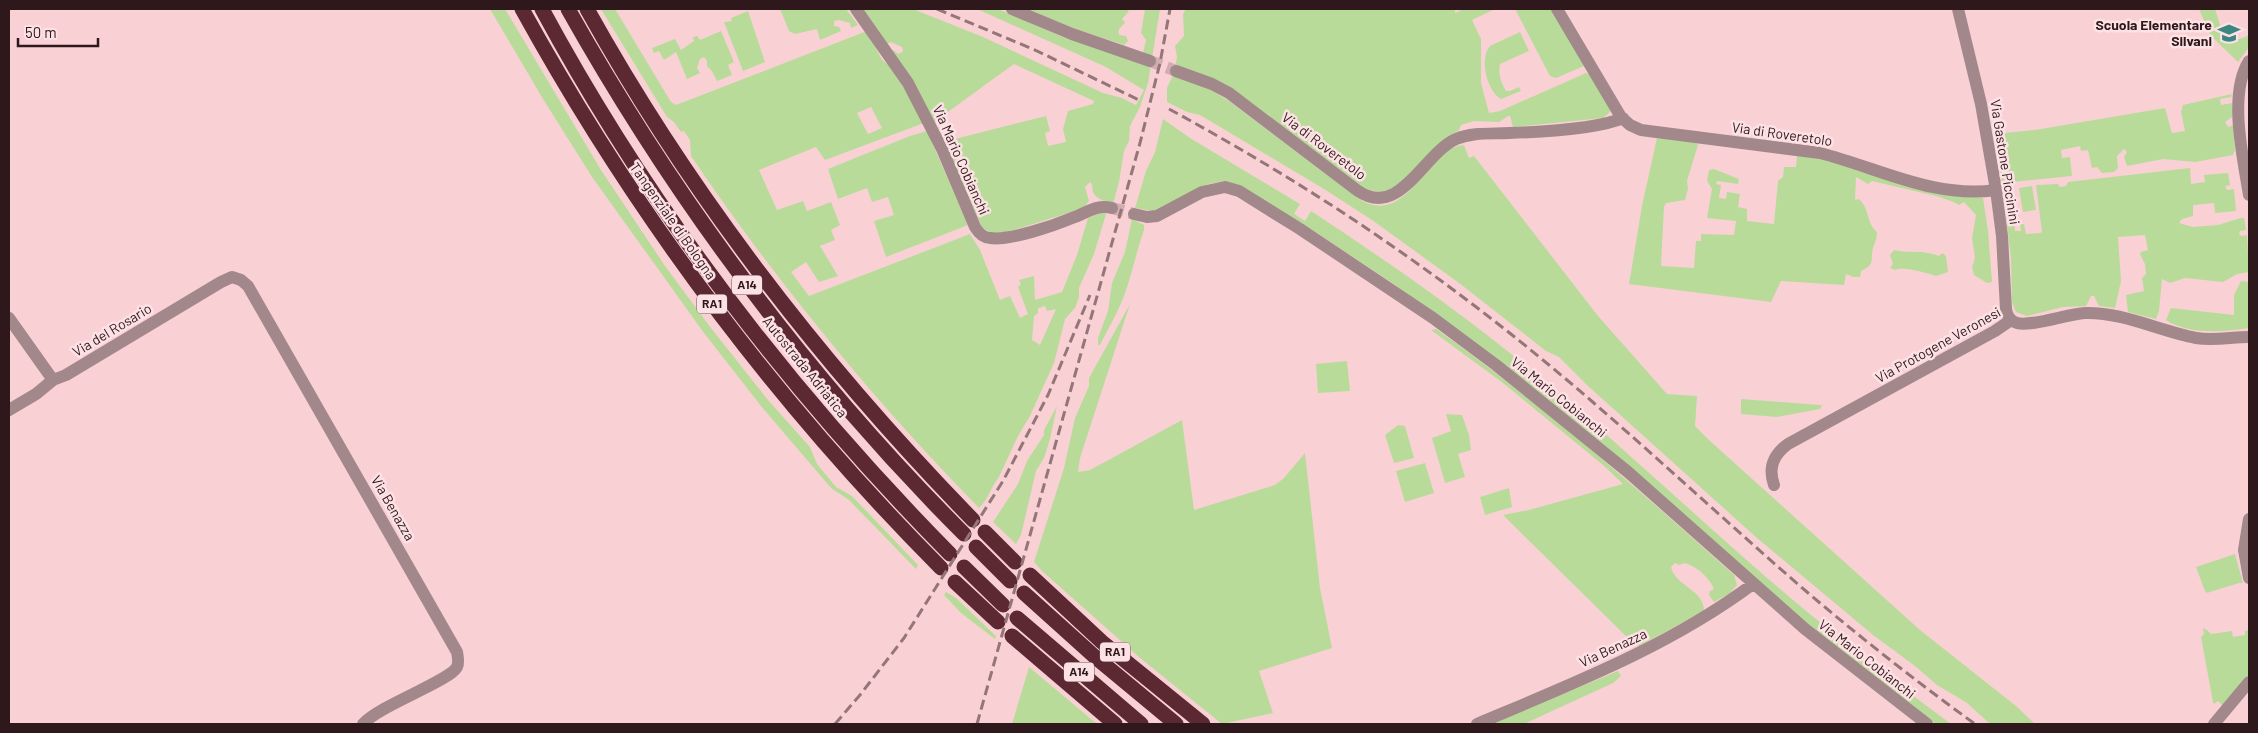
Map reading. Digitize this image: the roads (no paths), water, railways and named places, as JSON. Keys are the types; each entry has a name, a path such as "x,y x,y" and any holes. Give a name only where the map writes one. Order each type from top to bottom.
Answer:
{"highway":[{"name":"Tangenziale di Bologna","path":"522,9 597,136 656,226 709,301 792,405 834,454 880,506 941,568"},
{"name":"Autostrada Adriatica","path":"542,9 618,139 709,272 833,428 891,493 950,554"},
{"name":"Autostrada Adriatica","path":"568,9 643,135 740,276 850,413 910,479 964,534"},
{"path":"587,9 670,146 756,269 855,392 972,520"},
{"path":"985,532 1015,562"},
{"path":"976,547 1010,581"},
{"path":"964,568 1003,605"},
{"name":"RA1","path":"1030,576 1102,642 1204,724"},
{"path":"955,582 998,622"},
{"name":"A14","path":"1024,593 1094,656 1176,724"},
{"name":"A14","path":"1018,618 1141,724"},
{"path":"1012,636 1115,724"}],"street":[{"name":"Via Mario Cobianchi","path":"856,9 911,88 942,149 975,227 983,236 994,238 1024,233 1059,223 1098,206 1112,208"},
{"path":"1012,9 1072,34 1150,61"},
{"name":"Via di Roveretolo","path":"1557,9 1622,118 1633,127 1652,133 1820,153 1843,159 1907,182 1929,187 1974,191 1996,190"},
{"name":"Via Gastone Piccinini","path":"1958,9 1981,104 1996,190 2002,236 2006,309 2011,320"},
{"path":"2249,61 2243,76 2239,108 2249,194"},
{"name":"Via di Roveretolo","path":"1176,71 1223,90 1358,191 1374,198 1385,198 1397,193 1438,152 1449,143 1462,137 1482,133 1539,131 1604,124 1622,118"},
{"name":"Via Mario Cobianchi","path":"1134,214 1148,217 1157,216 1202,192 1217,187 1229,187 1368,273 1475,348 1628,472 1754,584 1847,663 1927,724"},
{"name":"Via Benazza","path":"232,277 241,280 248,286 457,652 458,663 452,673 387,707 363,724"},
{"name":"Via del Rosario","path":"9,410 36,394 53,380 66,375 181,305 232,277"},
{"name":"Via Protogene Veronesi","path":"1774,485 1770,469 1780,449 1986,336 2011,320 2026,323 2061,316 2094,313 2122,318 2196,338 2249,337"},
{"path":"9,318 53,380"},
{"path":"2248,525 2244,550 2249,578"},
{"name":"Via Benazza","path":"1477,724 1642,652 1722,606 1754,584"},
{"path":"2214,724 2249,682"}],"tunnel":[{"path":"1150,61 1176,71"},
{"path":"1112,208 1134,214"}],"railway":[{"path":"937,9 1035,50 1139,100"},
{"path":"977,724 1140,143 1160,63 1170,9"},
{"path":"1169,109 1269,166 1317,196 1413,260 1459,294 1582,393 1827,609 1975,724"},
{"path":"835,724 904,638 1003,481 1048,395 1090,295"}],"place":[{"name":"Scuola Elementare Silvani","path":"2229,33"}]}
